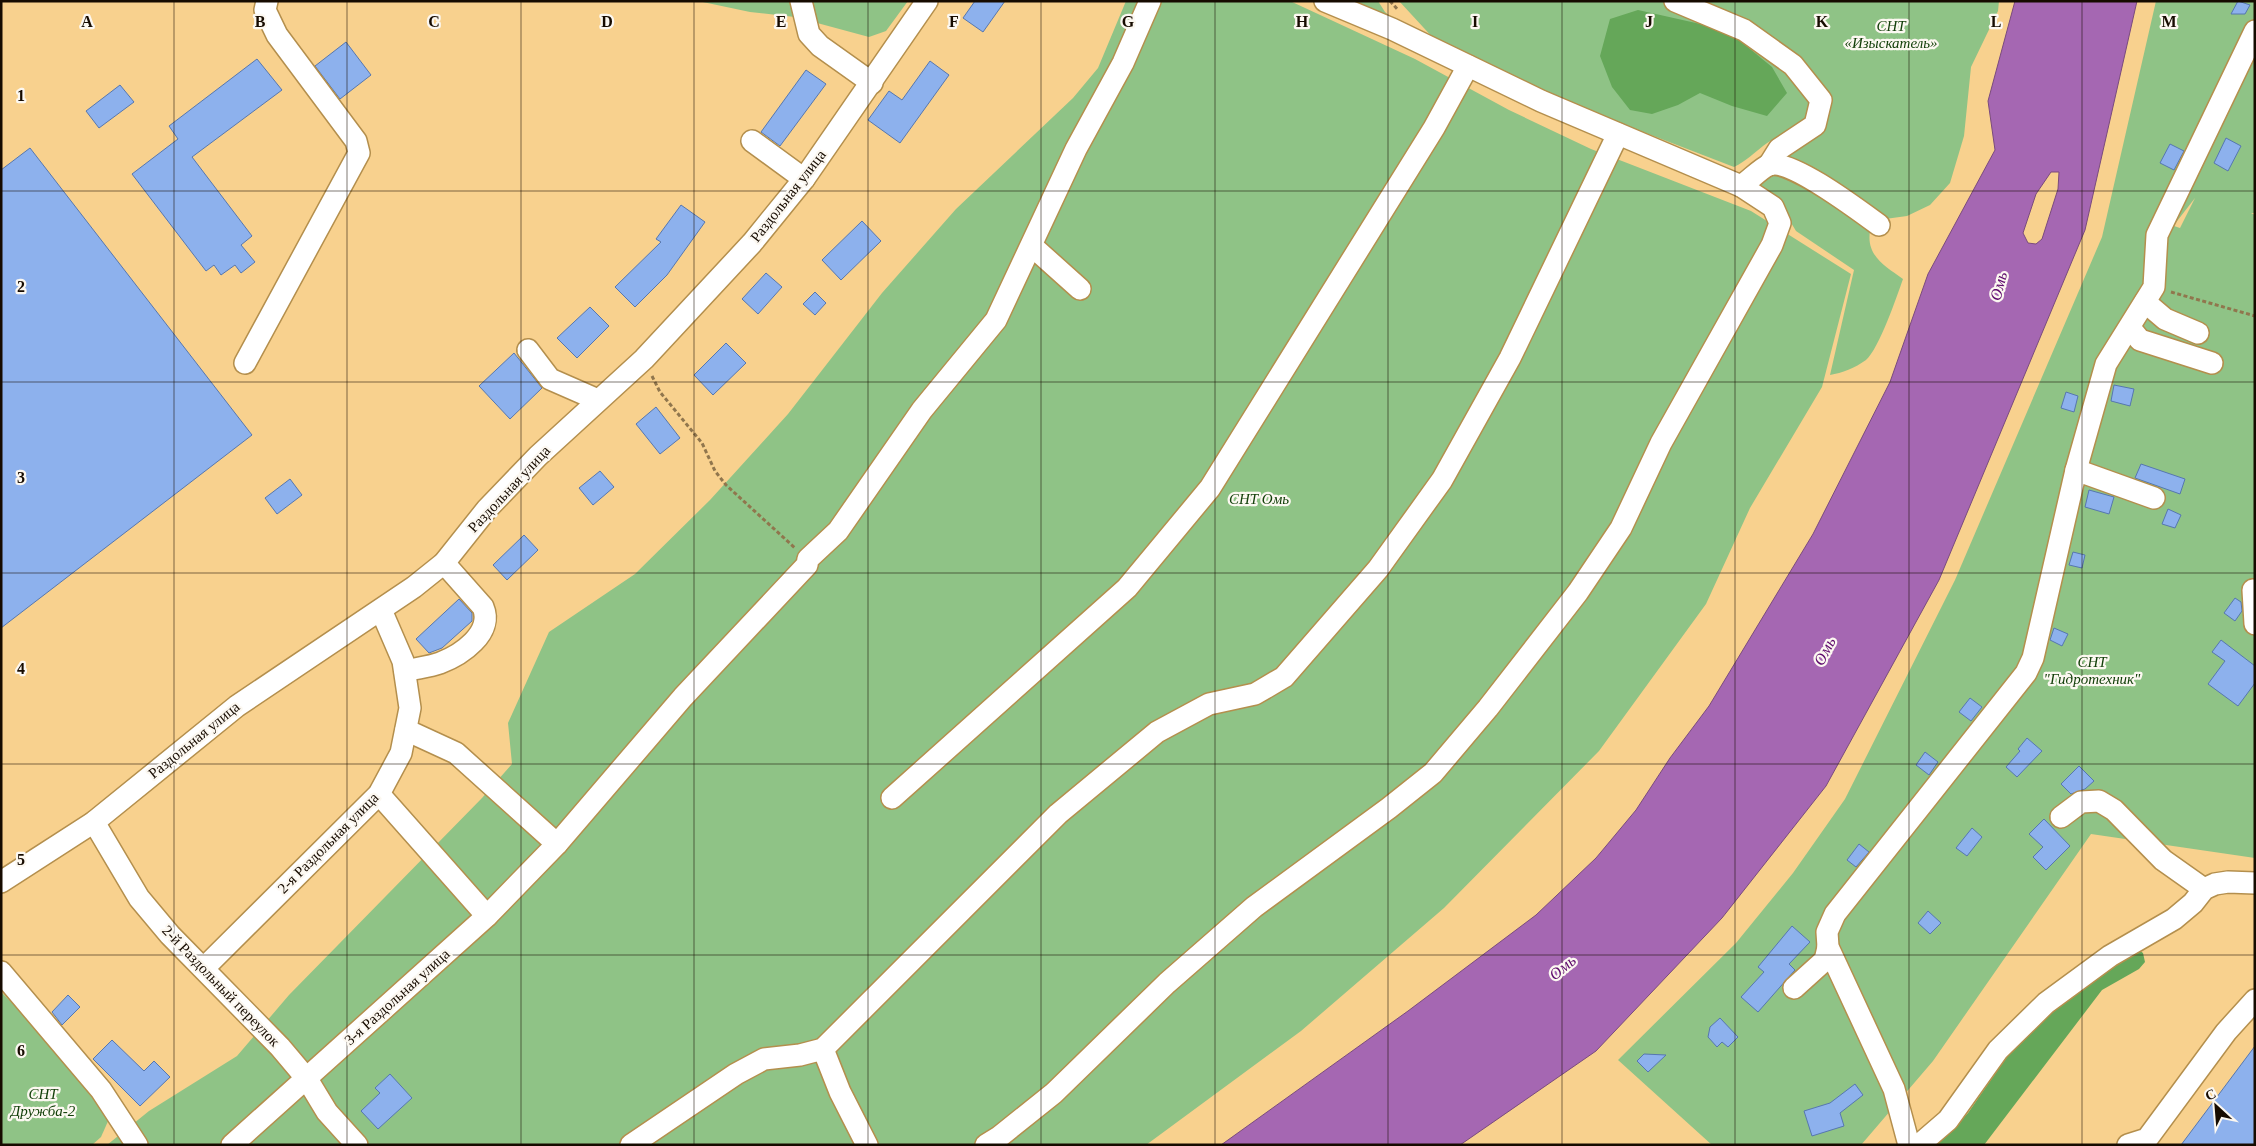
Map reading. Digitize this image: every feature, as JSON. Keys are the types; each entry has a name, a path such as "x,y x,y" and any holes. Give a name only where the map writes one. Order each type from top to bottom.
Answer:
{"street":[{"path":"245,363 359,152 356,140 277,35 265,10 267,1"},
{"path":"800,1 809,34 820,46 872,83"},
{"name":"Раздольная улица","path":"1,882 94,822 237,706 380,610 444,563 487,509 538,456 644,359 752,243 804,180 927,1"},
{"name":"3-я Раздольная улица","path":"232,1145 487,916 557,844 682,697 807,566 808,559 838,531 922,410 996,320 1076,149 1123,63 1150,1"},
{"path":"986,1145 999,1137 1054,1092 1168,983 1254,907 1389,808 1433,773 1488,708 1578,592 1621,528 1661,443 1772,245 1780,223 1773,207 1741,186 1541,101 1392,29 1324,1"},
{"path":"1675,1 1744,30 1793,65 1821,100 1815,126 1779,149 1769,166 1741,186"},
{"path":"1794,988 1825,960 1828,947 1827,932 1835,914 2026,673 2033,658 2076,470 2106,364 2150,294 2157,235 2249,60 2255,32"},
{"path":"892,798 1126,588 1210,488 1434,128 1468,66"},
{"path":"631,1145 736,1074 764,1059 800,1055 823,1049 1058,814 1157,732 1209,704 1255,694 1284,677 1378,569 1442,480 1510,358 1618,134"},
{"path":"752,141 804,180"},
{"path":"1769,166 1780,165 1800,174 1840,196 1880,225"},
{"path":"1032,246 1080,290"},
{"path":"2150,294 2165,319 2198,333"},
{"path":"2130,328 2140,340 2212,363"},
{"path":"528,350 550,379 598,400"},
{"path":"2076,470 2154,498"},
{"path":"404,671 439,663 469,646 484,628 486,614 483,607 444,563"},
{"path":"2254,590 2255,624"},
{"name":"2-я Раздольная улица","path":"204,968 378,794 401,754 410,708 403,661 380,610"},
{"path":"406,730 456,753 557,844"},
{"path":"378,794 487,916"},
{"path":"2061,817 2081,802 2099,801 2114,810 2163,860 2204,889"},
{"name":"2-й Раздольный переулок","path":"94,822 139,898 170,935 280,1047 307,1079 328,1112 356,1145"},
{"path":"1919,1145 1948,1120 1998,1050 2046,1003 2110,956 2174,919 2193,904 2204,889 2222,883 2255,883"},
{"path":"1828,947 1894,1089 1910,1145"},
{"path":"1,972 101,1090 137,1145"},
{"path":"2128,1145 2147,1139 2226,1032 2255,1000"},
{"path":"823,1049 840,1092 867,1145"}],"path":[{"path":"2150,294 2255,316"},
{"path":"644,359 660,392 702,443 715,470 726,485 808,559"}],"green space":[{"path":"698,1 908,1 886,31 869,37 795,17 750,12"},
{"name":"СНТ Омь","path":"1126,1 1290,1 1415,59 1509,110 1591,149 1751,211 1851,274 1822,387 1750,508 1706,604 1599,751 1444,908 1301,1031 1146,1145 107,1145 149,1111 237,1056 289,995 482,798 512,764 508,723 549,632 635,574 710,500 788,414 882,293 956,209 1073,98 1098,68"},
{"path":"1337,1 1378,1 1385,12 1408,32"},
{"path":"1399,1 1662,1 1730,30 1788,69 1812,106 1804,126 1773,139 1734,167 1594,113 1469,61 1435,40"},
{"name":"СНТ «Изыскатель»","path":"1687,1 1999,1 1998,11 1971,67 1964,136 1950,183 1930,205 1907,216 1885,219 1870,231 1871,247 1878,260 1903,279 1887,322 1871,354 1866,360 1853,368 1830,375 1854,270 1796,231 1784,211 1756,186 1831,103"},
{"name":"СНТ \"Гидротехник\"","path":"2156,1 2255,1 2255,213 2251,213 2255,215 2255,858 2091,834 1933,1061 1861,1145 1712,1145 1618,1060 1736,943 1793,873 1845,799 1955,580 2102,237","holes":["2195,198 2180,228 2174,225"]},
{"path":"1638,10 1727,30 1772,67 1787,93 1767,116 1732,106 1700,93 1678,105 1652,114 1630,110 1612,87 1600,56 1610,19"},
{"path":"2136,948 2143,953 2145,962 2139,969 2102,990 1984,1145 1936,1145 1968,1113 2019,1039 2069,991"},
{"name":"СНТ Дружба-2","path":"1,992 36,1026 109,1119 101,1137 92,1145 1,1145"}],"water":[{"name":"Омь","path":"2015,1 2137,1 2085,230 1939,580 1826,786 1722,918 1596,1051 1460,1145 1221,1145 1408,1011 1536,915 1596,858 1636,810 1670,758 1709,706 1813,534 1890,382 1928,274 1995,150 1988,101","holes":["2051,172 2059,172 2058,189 2042,239 2036,244 2028,243 2023,233 2036,194"]}],"building":[{"path":"975,1 1005,1 983,32 963,18"},
{"path":"2238,1 2250,5 2245,14 2231,14"},
{"path":"346,42 371,75 340,99 315,66"},
{"path":"257,59 282,90 192,157 252,236 241,245 255,262 241,273 235,265 221,275 214,265 206,271 132,174 178,139 169,126"},
{"path":"930,61 949,75 900,143 868,120 889,91 902,100"},
{"path":"806,70 826,84 780,146 761,132"},
{"path":"120,85 134,102 99,128 86,111"},
{"path":"2226,138 2241,146 2228,171 2214,163"},
{"path":"2170,144 2184,151 2174,170 2160,163"},
{"path":"30,148 252,435 1,628 1,170"},
{"path":"681,205 705,222 667,275 635,307 615,287 661,242 656,239"},
{"path":"862,221 881,241 841,280 822,260"},
{"path":"766,273 782,287 758,314 742,299"},
{"path":"815,292 826,303 815,315 803,304"},
{"path":"590,307 609,326 577,358 557,338"},
{"path":"726,343 746,363 713,395 694,375"},
{"path":"514,353 542,388 510,419 479,386"},
{"path":"2114,385 2134,389 2130,406 2111,401"},
{"path":"2066,392 2078,396 2074,412 2061,408"},
{"path":"656,407 680,438 660,454 636,424"},
{"path":"2141,464 2185,479 2180,494 2135,478"},
{"path":"600,471 614,487 593,505 579,488"},
{"path":"290,479 302,495 277,514 265,498"},
{"path":"2089,490 2114,497 2109,514 2085,507"},
{"path":"2168,509 2181,515 2175,528 2162,524"},
{"path":"524,535 538,550 507,580 493,565"},
{"path":"2073,552 2085,555 2082,568 2069,565"},
{"path":"2235,598 2241,602 2242,611 2235,621 2224,613"},
{"path":"459,599 472,613 472,621 442,648 429,653 416,639"},
{"path":"2054,628 2068,634 2062,646 2050,640"},
{"path":"2221,640 2255,666 2255,683 2238,706 2208,684 2225,661 2212,652"},
{"path":"1970,698 1982,707 1971,721 1959,712"},
{"path":"2027,738 2042,751 2017,777 2006,767 2020,751 2018,749"},
{"path":"1925,752 1938,762 1929,775 1916,765"},
{"path":"2079,766 2094,781 2085,789 2071,794 2061,784"},
{"path":"2044,819 2070,846 2046,870 2033,857 2043,847 2029,834"},
{"path":"1972,828 1982,837 1967,856 1956,848"},
{"path":"1859,844 1869,852 1856,867 1847,860"},
{"path":"1928,911 1941,923 1930,934 1918,923"},
{"path":"1792,926 1810,942 1789,964 1795,970 1758,1012 1741,997 1764,972 1758,967"},
{"path":"68,995 80,1007 62,1025 52,1012"},
{"path":"1720,1018 1738,1037 1728,1047 1722,1042 1717,1047 1708,1037 1710,1027"},
{"path":"112,1040 144,1071 154,1061 170,1077 140,1106 93,1059"},
{"path":"2255,1046 2255,1145 2181,1145"},
{"path":"1644,1054 1666,1055 1648,1072 1637,1061"},
{"path":"390,1074 412,1098 378,1129 361,1111 380,1093 375,1088"},
{"path":"1855,1084 1863,1095 1840,1113 1844,1126 1812,1136 1804,1111 1830,1103"}]}
